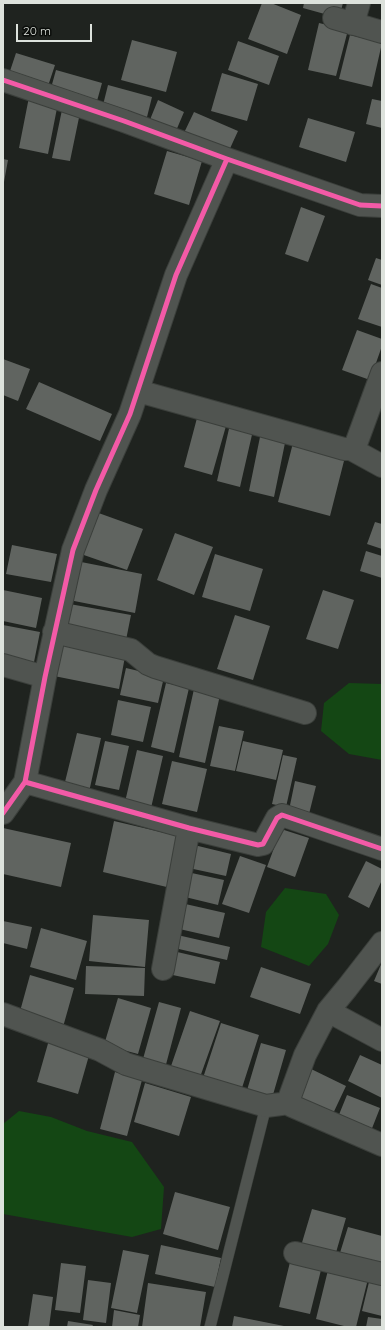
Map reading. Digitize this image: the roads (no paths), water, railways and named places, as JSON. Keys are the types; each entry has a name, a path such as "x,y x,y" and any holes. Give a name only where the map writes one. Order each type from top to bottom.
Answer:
{"street":[{"path":"359,3 343,21 382,32"},
{"path":"3,80 124,121 360,205 382,206"},
{"path":"3,813 25,782 54,632 73,550 96,490 130,414 176,276 228,159"},
{"path":"351,449 356,444 382,373"},
{"path":"138,391 344,449 351,449 382,466"},
{"path":"54,632 131,650 148,664 155,667 305,713"},
{"path":"3,665 45,677"},
{"path":"25,782 189,828 258,845 264,844 277,818 282,815 382,849"},
{"path":"163,969 189,828"},
{"path":"289,1103 289,1099 305,1055 328,1011 382,943"},
{"path":"328,1011 382,1040"},
{"path":"3,1014 100,1050 126,1064 266,1106 289,1103 292,1106 382,1145"},
{"path":"295,1253 382,1274"}],"lane":[{"path":"210,1327 266,1106"}]}
